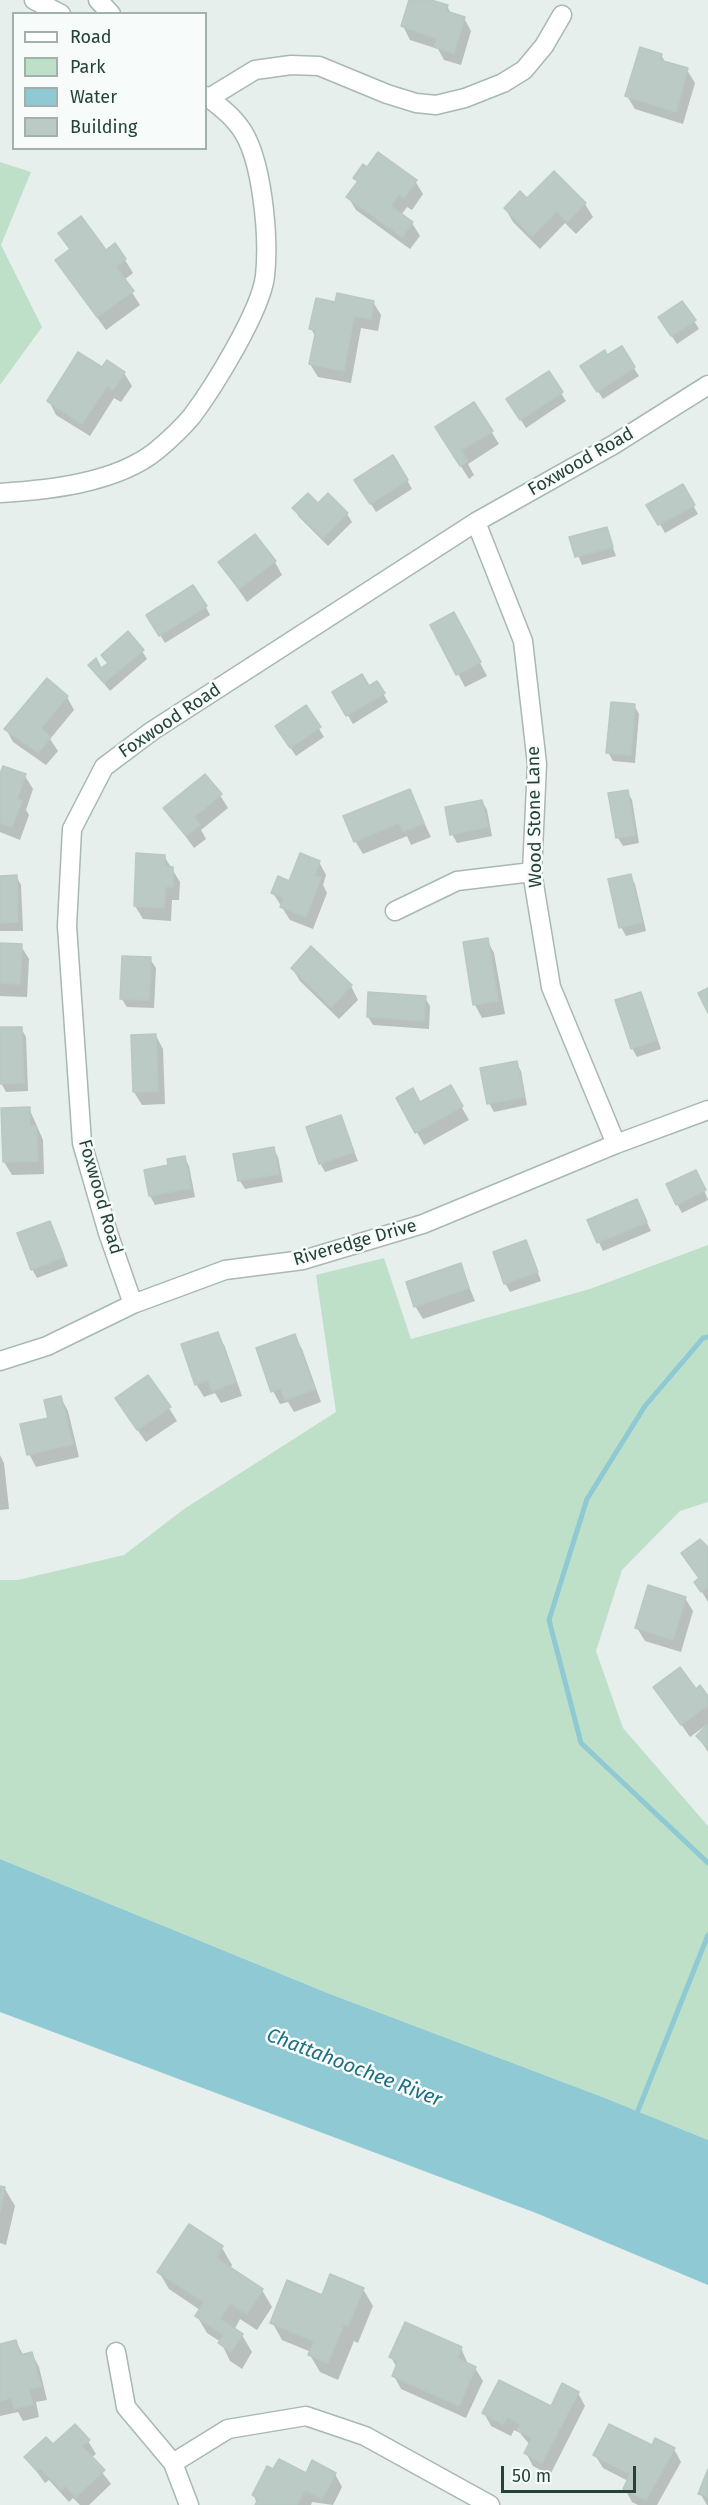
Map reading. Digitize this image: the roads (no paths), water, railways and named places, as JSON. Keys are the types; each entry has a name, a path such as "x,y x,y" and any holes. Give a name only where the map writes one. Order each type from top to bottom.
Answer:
{"street":[{"path":"34,0 57,12"},
{"path":"98,0 109,12"},
{"path":"0,493 48,490 119,471 155,452 191,417 252,318 265,277 264,211 257,167 240,127 207,97 255,70 291,65 319,66 387,94 416,103 436,105 465,98 503,83 524,70 544,46 562,15"},
{"name":"Foxwood Road","path":"133,1304 108,1233 82,1143 67,926 72,829 104,767 152,730 476,522 613,445 708,386"},
{"name":"Wood Stone Lane","path":"476,522 523,641 537,764 532,872 551,987 616,1144"},
{"path":"395,911 457,881 532,872"},
{"name":"Riveredge Drive","path":"0,1361 47,1346 133,1304 225,1270 303,1260 423,1224 616,1144 708,1110"},
{"path":"116,2352 126,2407 173,2463 189,2505"},
{"path":"173,2463 228,2429 306,2416 365,2436 490,2505"}],"water":[{"name":"Chattahoochee River","path":"0,1859 330,1994 605,2098 708,2140 708,2285 536,2213 0,2012"}],"waterway":[{"path":"708,1337 703,1338 645,1406 587,1499 549,1620 581,1743 708,1863"},
{"path":"635,2118 708,1935"}]}
